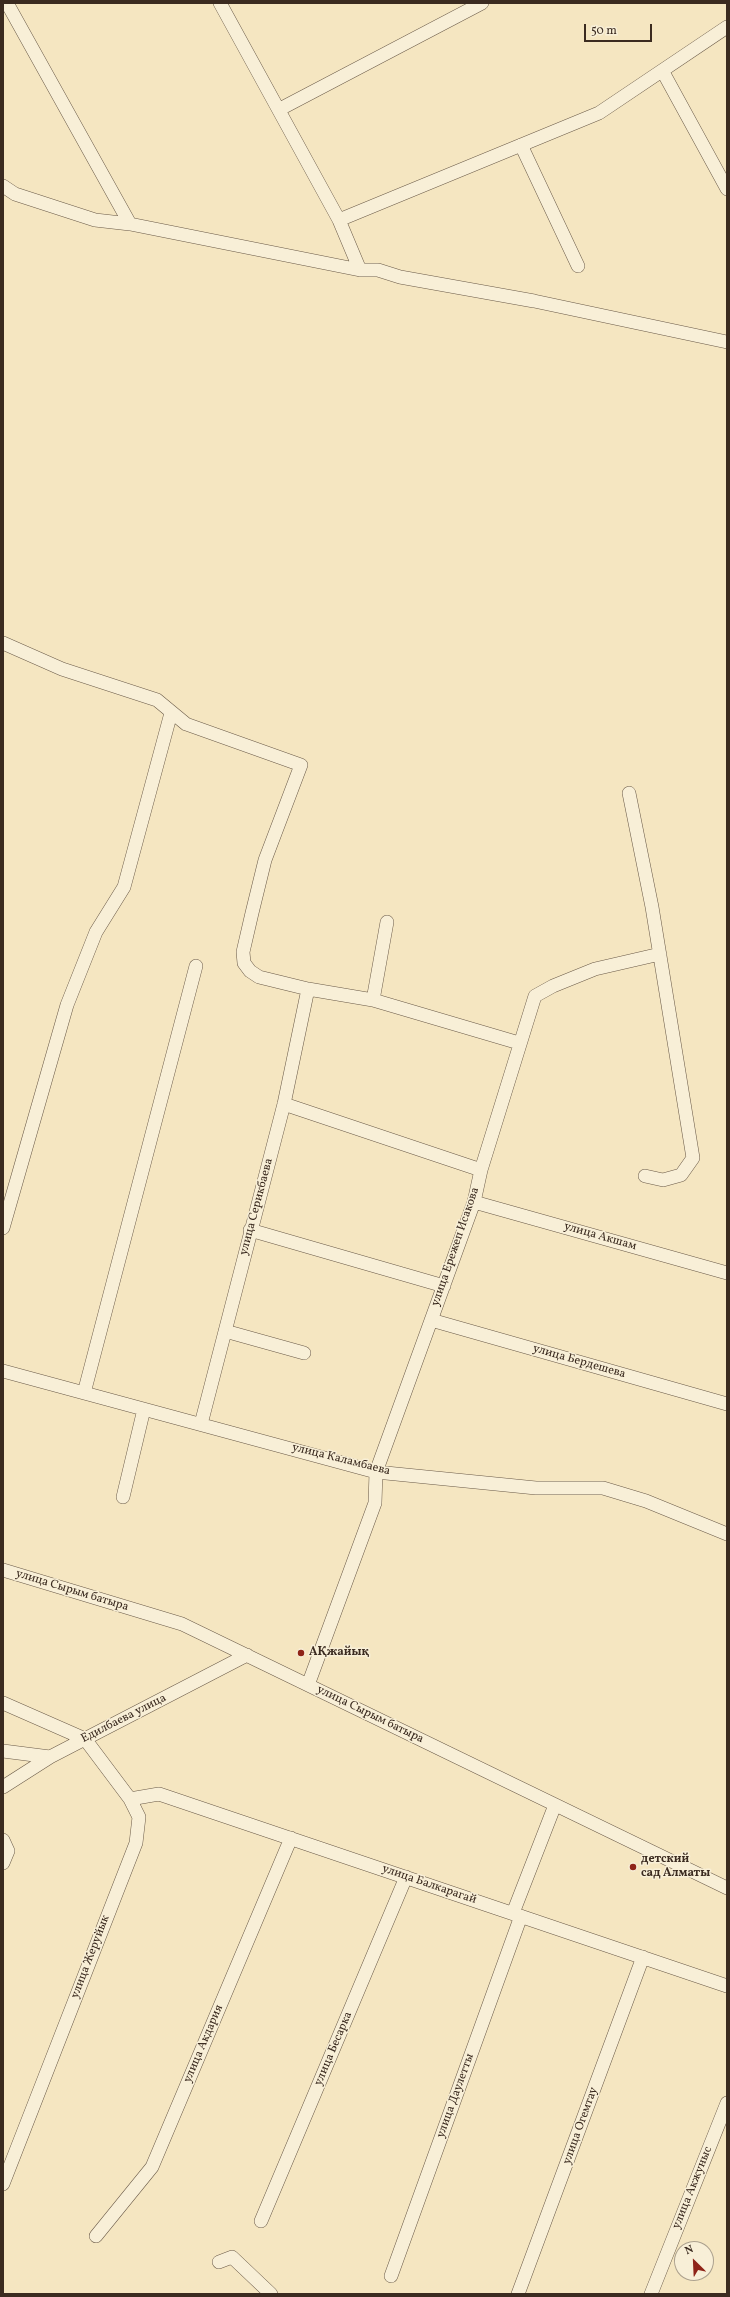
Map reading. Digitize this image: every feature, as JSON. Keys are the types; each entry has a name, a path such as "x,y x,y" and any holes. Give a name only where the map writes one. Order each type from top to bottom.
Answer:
{"street":[{"path":"7,3 130,224"},
{"path":"220,3 280,109 339,220 360,270"},
{"path":"280,109 482,3"},
{"path":"339,220 599,112 663,72 727,27"},
{"path":"663,72 727,189"},
{"path":"521,145 578,266"},
{"path":"3,186 15,194 95,220 130,224 360,270 378,270 400,277 534,300 727,342"},
{"path":"3,643 62,669 157,700 186,724 301,765 265,860 243,952 244,963 250,971 260,977 308,989 373,1000 519,1043"},
{"path":"3,1228 67,1005 96,932 124,887 171,713"},
{"path":"629,793 660,954 693,1158 681,1175 663,1180 645,1176"},
{"path":"373,1000 387,922"},
{"name":"улица Ережеп Исакова","path":"308,1685 375,1503 376,1472 474,1202 481,1170 519,1043 535,996 553,986 595,969 660,954"},
{"path":"84,1393 196,966"},
{"name":"улица Серикбаева","path":"201,1424 250,1230 284,1104 308,989"},
{"path":"284,1104 481,1170"},
{"name":"улица Акшам","path":"474,1202 727,1273"},
{"path":"250,1230 444,1286"},
{"name":"улица Бердешева","path":"431,1320 727,1404"},
{"path":"225,1331 304,1353"},
{"name":"улица Каламбаева","path":"3,1372 376,1472 536,1488 570,1486 603,1488 646,1501 727,1534"},
{"path":"123,1497 144,1409"},
{"name":"улица Сырым батыра","path":"3,1570 182,1624 727,1888"},
{"name":"Едилбаева улица","path":"3,1787 50,1757 247,1655"},
{"path":"3,1703 86,1739"},
{"name":"улица Жеруйык","path":"3,2184 136,1843 139,1817 130,1799 86,1739"},
{"path":"3,1751 50,1757"},
{"name":"улица Балкарагай","path":"130,1799 159,1794 727,1986"},
{"name":"улица Даулетты","path":"391,2276 555,1805"},
{"name":"улица Акдария","path":"96,2236 152,2167 291,1838"},
{"path":"3,1840 8,1851 3,1863"},
{"name":"улица Бесарка","path":"261,2221 406,1877"},
{"name":"улица Огемтау","path":"518,2294 643,1957"},
{"name":"улица Акжуныс","path":"651,2294 727,2103"},
{"path":"219,2262 232,2257 270,2294"}],"place":[{"name":"АҚжайық","path":"301,1653"},
{"name":"детский сад Алматы","path":"633,1867"}]}
